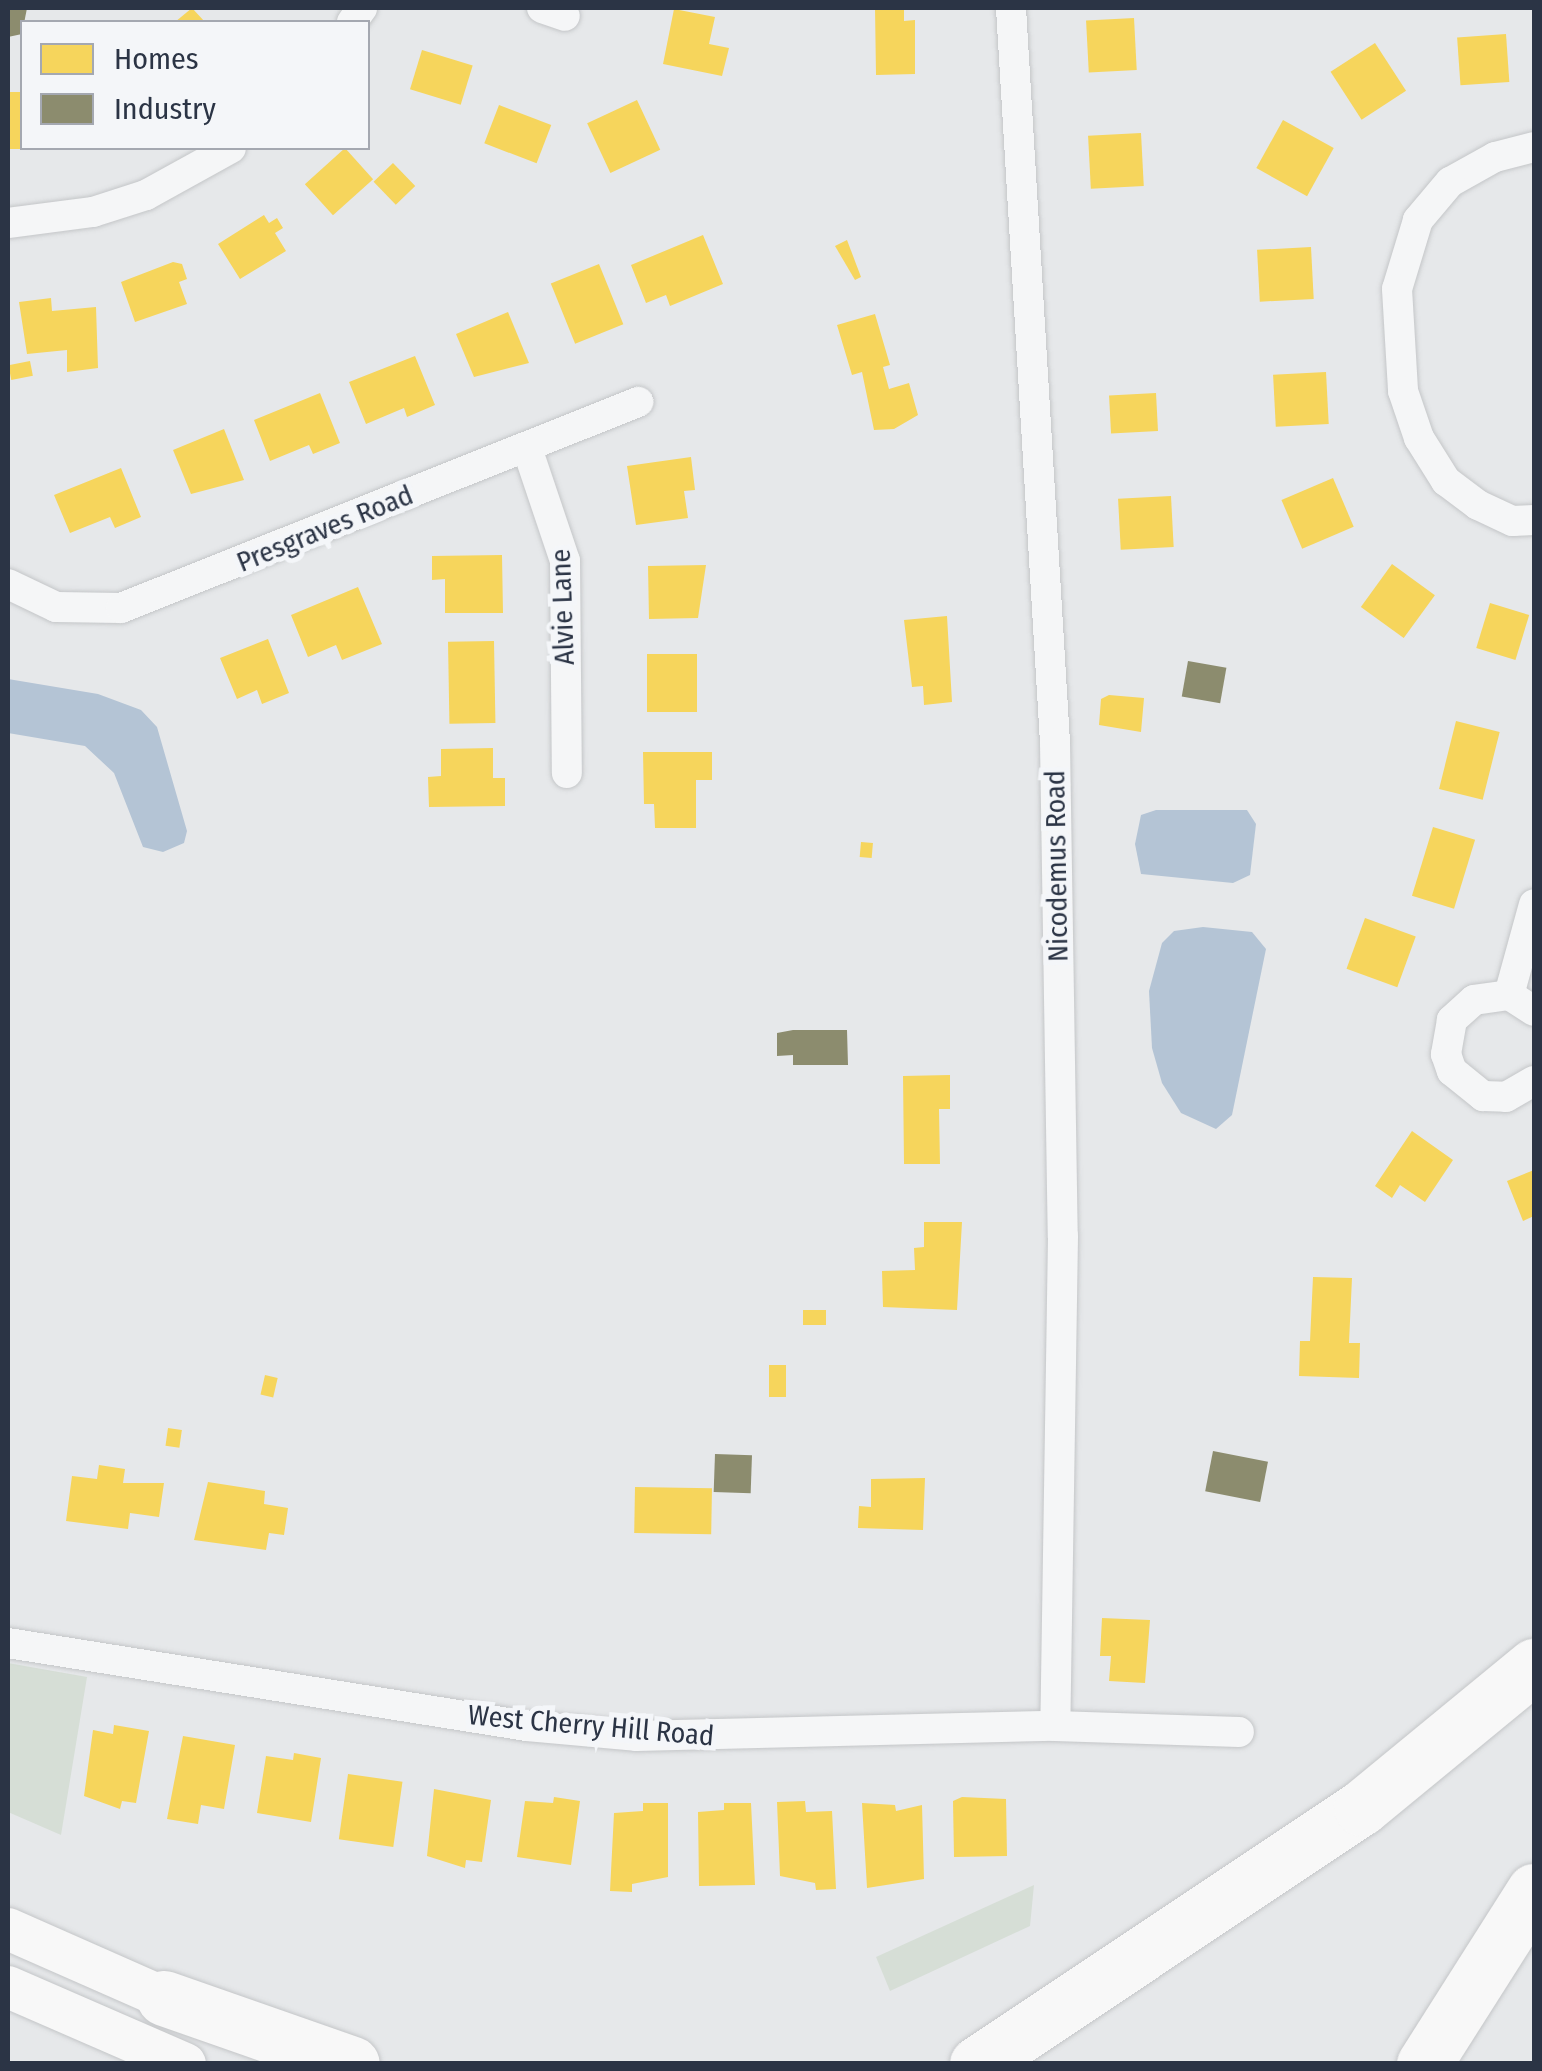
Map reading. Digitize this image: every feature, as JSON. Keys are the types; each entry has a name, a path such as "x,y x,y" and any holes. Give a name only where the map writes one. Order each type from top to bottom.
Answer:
{"highway":[{"path":"977,2064 1330,1830 1432,1756 1534,1666"},
{"path":"1422,2064 1534,1891"},
{"path":"164,1998 352,2064"}],"main road":[{"path":"8,1929 308,2064"},
{"path":"8,1987 185,2064"}],"street":[{"name":"Nicodemus Road","path":"1011,8 1056,743 1062,1236 1054,1726"},
{"path":"1534,147 1495,157 1450,182 1418,220 1397,289 1403,391 1419,438 1446,480 1478,505 1514,520 1534,520"},
{"path":"8,222 78,215 128,201 227,150"},
{"name":"Presgraves Road","path":"8,584 56,607 122,608 638,402"},
{"name":"Alvie Lane","path":"527,448 564,560 567,774"},
{"path":"1534,904 1522,1003 1491,994 1459,1010 1446,1054 1452,1071 1483,1096 1506,1097 1534,1081"},
{"name":"West Cherry Hill Road","path":"8,1643 526,1726 636,1736 1054,1726 1239,1732"}],"shaded area":[{"path":"8,1663 87,1677 61,1835 8,1812"},
{"path":"1034,1885 1030,1926 890,1991 876,1957"}],"water":[{"path":"8,679 98,694 141,710 157,727 187,831 184,843 163,852 143,847 114,773 85,746 8,733"},
{"path":"1156,810 1247,810 1256,824 1250,875 1233,883 1141,874 1135,844 1141,815"},
{"path":"1203,927 1252,932 1266,949 1232,1115 1216,1129 1181,1113 1162,1083 1152,1048 1149,991 1162,943 1174,931"}],"building: Homes":[{"path":"192,8 203,20 177,20"},
{"path":"875,8 904,8 904,21 915,20 915,74 876,75"},
{"path":"674,9 715,17 709,44 729,48 722,76 663,64"},
{"path":"1134,18 1137,70 1089,72 1086,21"},
{"path":"1506,34 1509,82 1460,85 1457,37"},
{"path":"1375,43 1406,91 1362,120 1331,72"},
{"path":"422,50 473,65 461,105 410,89"},
{"path":"8,92 20,92 20,149 8,149"},
{"path":"637,100 660,150 610,173 587,123"},
{"path":"499,105 551,125 537,163 484,143"},
{"path":"1283,120 1334,148 1307,196 1256,168"},
{"path":"1141,133 1144,186 1091,189 1088,136"},
{"path":"347,150 373,179 333,215 305,184"},
{"path":"393,163 415,186 396,205 374,182"},
{"path":"264,215 269,223 277,218 283,228 275,233 286,251 240,279 218,244"},
{"path":"703,235 723,284 670,306 666,295 646,303 631,265"},
{"path":"847,240 861,277 855,280 835,246"},
{"path":"1311,247 1314,299 1260,302 1257,250"},
{"path":"173,262 182,264 187,279 179,282 187,304 135,322 121,282"},
{"path":"599,264 623,324 575,344 551,283"},
{"path":"51,298 52,311 96,307 98,368 67,372 67,350 27,354 19,302"},
{"path":"508,312 529,363 474,377 456,334"},
{"path":"875,314 890,365 883,367 889,389 909,383 918,415 894,429 874,430 862,372 852,375 837,325"},
{"path":"415,356 435,405 407,417 404,408 366,424 349,382"},
{"path":"30,361 33,376 11,380 8,365"},
{"path":"1326,372 1329,424 1276,427 1273,375"},
{"path":"320,393 340,443 313,454 309,445 270,461 254,420"},
{"path":"1156,393 1158,431 1111,433 1109,395"},
{"path":"224,429 244,480 191,494 173,450"},
{"path":"691,457 695,490 684,491 688,518 636,525 627,466"},
{"path":"121,468 141,517 115,528 110,517 70,533 54,495"},
{"path":"1333,478 1354,527 1302,549 1281,500"},
{"path":"1171,496 1174,547 1121,550 1118,499"},
{"path":"502,555 503,613 445,613 445,579 432,580 432,556"},
{"path":"1392,564 1435,595 1404,638 1361,607"},
{"path":"706,565 698,618 649,619 648,566"},
{"path":"358,587 382,644 342,660 336,645 308,657 291,615"},
{"path":"1490,603 1529,615 1515,660 1476,648"},
{"path":"947,616 952,702 924,705 923,686 912,687 904,620"},
{"path":"268,639 289,693 262,704 257,690 237,699 220,658"},
{"path":"494,641 495,723 449,724 448,642"},
{"path":"647,654 697,654 697,712 647,712"},
{"path":"1109,695 1144,698 1141,732 1099,725 1101,699"},
{"path":"1456,721 1500,732 1483,800 1439,789"},
{"path":"493,748 493,778 505,778 505,806 429,807 428,777 441,776 441,749"},
{"path":"643,752 712,752 712,780 696,780 696,828 655,828 654,804 644,804"},
{"path":"1433,827 1475,840 1454,909 1412,896"},
{"path":"861,842 873,843 872,858 860,857"},
{"path":"1365,918 1416,936 1397,987 1347,969"},
{"path":"950,1075 950,1109 939,1109 940,1164 904,1164 903,1076"},
{"path":"1412,1131 1453,1160 1425,1202 1400,1185 1392,1198 1375,1186"},
{"path":"1534,1170 1534,1216 1523,1221 1507,1181"},
{"path":"924,1222 962,1222 957,1310 883,1307 882,1271 915,1270 914,1248 924,1247"},
{"path":"1313,1277 1352,1278 1349,1343 1360,1343 1359,1378 1299,1376 1300,1341 1310,1341"},
{"path":"803,1310 826,1310 826,1325 803,1325"},
{"path":"769,1365 786,1365 786,1397 769,1397"},
{"path":"265,1375 278,1378 273,1397 261,1394"},
{"path":"168,1428 182,1430 179,1448 165,1446"},
{"path":"99,1465 125,1469 123,1483 164,1483 159,1517 130,1513 128,1529 66,1521 72,1476 97,1479"},
{"path":"925,1478 923,1530 858,1528 859,1506 871,1507 871,1479"},
{"path":"208,1482 265,1491 264,1504 288,1508 284,1535 269,1533 266,1550 194,1540"},
{"path":"635,1487 712,1488 711,1534 634,1533"},
{"path":"1102,1618 1150,1620 1145,1683 1109,1681 1111,1656 1100,1656"},
{"path":"114,1725 149,1731 136,1803 122,1801 120,1809 84,1796 93,1730 113,1734"},
{"path":"183,1736 235,1745 224,1809 201,1805 198,1824 167,1819"},
{"path":"294,1753 321,1758 311,1822 257,1813 266,1756 293,1760"},
{"path":"348,1774 402,1782 393,1847 339,1839"},
{"path":"434,1789 491,1800 482,1862 466,1860 465,1868 427,1856"},
{"path":"554,1797 580,1801 571,1865 517,1857 525,1801 553,1803"},
{"path":"962,1797 1006,1799 1007,1856 954,1857 953,1801"},
{"path":"805,1801 806,1812 832,1811 836,1889 816,1890 815,1883 780,1876 777,1802"},
{"path":"643,1803 668,1803 668,1877 632,1884 632,1892 610,1891 614,1813 643,1811"},
{"path":"724,1803 751,1803 755,1885 699,1886 698,1812 724,1810"},
{"path":"862,1803 895,1805 896,1811 922,1805 924,1879 867,1888"}],"building: Industry":[{"path":"8,8 27,8 25,20 20,20 20,34 8,37"},
{"path":"1188,661 1226,668 1220,703 1182,696"},
{"path":"847,1030 848,1065 793,1065 793,1055 777,1056 777,1033"},
{"path":"1213,1451 1268,1462 1260,1502 1205,1491"},
{"path":"715,1454 752,1455 751,1493 714,1492"}]}
